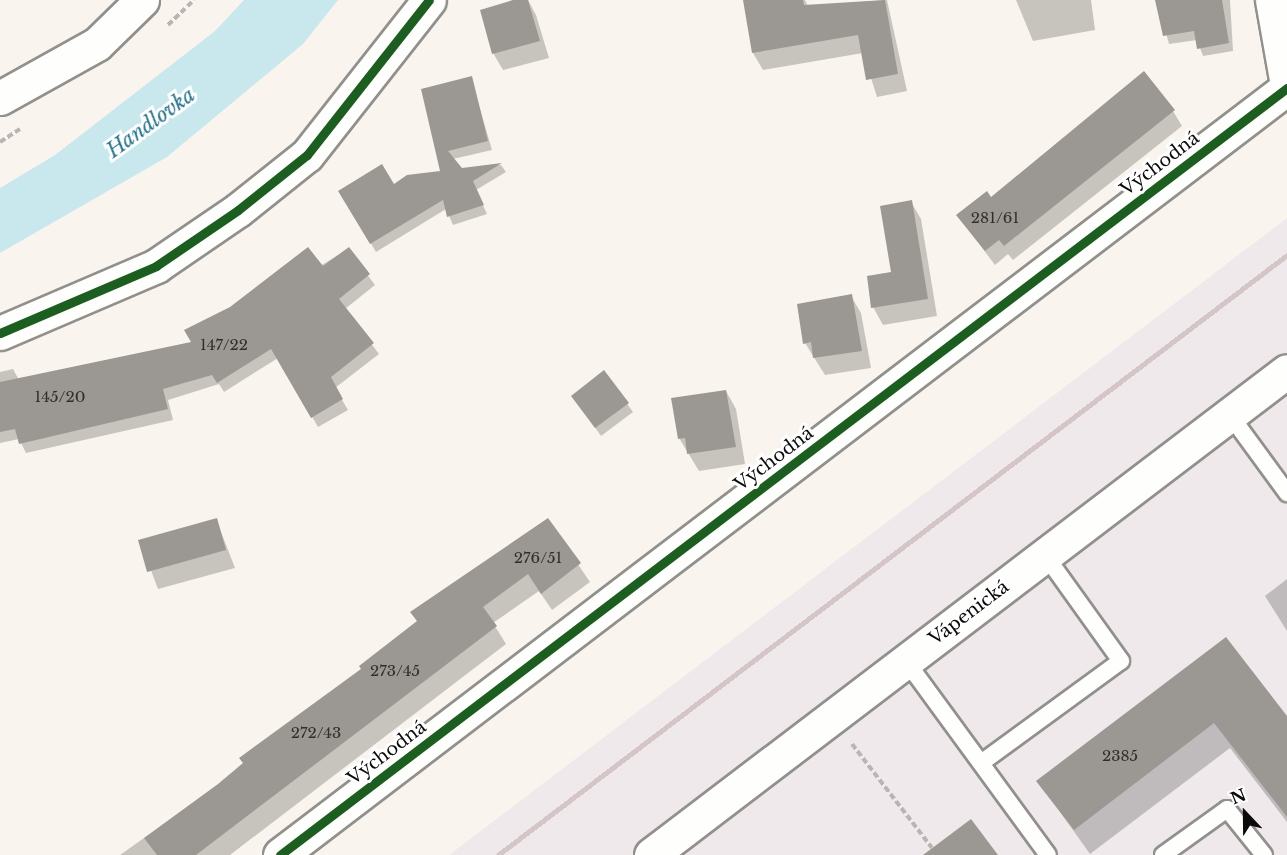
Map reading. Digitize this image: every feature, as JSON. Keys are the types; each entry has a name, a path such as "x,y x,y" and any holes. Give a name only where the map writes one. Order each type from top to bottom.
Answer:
{"street":[{"path":"0,98 97,44 142,0"},
{"path":"0,333 156,266 238,210 307,155 429,0"},
{"name":"Východná","path":"280,855 1287,87 1272,0"},
{"name":"Vápenická","path":"651,855 1287,371"}],"lane":[{"path":"1230,415 1287,493"},
{"path":"981,763 1121,660 1045,555"},
{"path":"906,661 1048,855"},
{"path":"1163,855 1227,809 1264,855"}],"path":[{"path":"832,717 932,848"}],"shaded area":[{"path":"1287,218 1287,855 449,855"}],"water":[{"name":"Handlovka","path":"244,0 338,0 303,44 167,157 0,253 0,188 55,155 215,31"}],"building":[{"path":"513,0 528,0 540,41 492,54 480,10"},
{"path":"743,0 803,0 804,5 885,0 898,74 866,80 858,35 752,53"},
{"path":"1155,0 1222,0 1229,43 1197,49 1194,31 1163,36"},
{"path":"1144,71 1175,110 1004,246 999,240 985,251 956,215 987,191 991,197"},
{"path":"472,76 488,141 448,151 462,168 502,163 473,181 484,205 447,217 443,200 370,244 338,191 382,164 394,184 407,175 440,171 421,89"},
{"path":"912,200 928,299 871,308 867,276 891,272 880,206"},
{"path":"308,247 323,266 349,247 370,274 339,299 374,343 331,377 343,399 311,418 271,349 217,383 212,375 163,389 168,409 19,444 15,429 0,432 0,382 191,342 184,330 230,307"},
{"path":"852,294 862,351 813,358 811,342 803,344 797,304"},
{"path":"604,370 629,403 595,428 571,396"},
{"path":"726,390 736,447 687,454 685,438 678,439 671,398"},
{"path":"217,518 226,550 147,572 138,540"},
{"path":"548,518 581,563 541,594 528,574 483,607 497,626 196,855 157,855 144,838 243,763 239,758 361,669 359,666 417,621 410,612"},
{"path":"1226,637 1287,716 1287,817 1214,723 1074,830 1036,781"},
{"path":"971,819 998,855 923,855"}],"railway":[{"path":"498,855 1287,255"}],"cycle path":[{"path":"0,333 156,266 238,210 307,155 429,0"},
{"path":"280,855 1287,88"}]}
